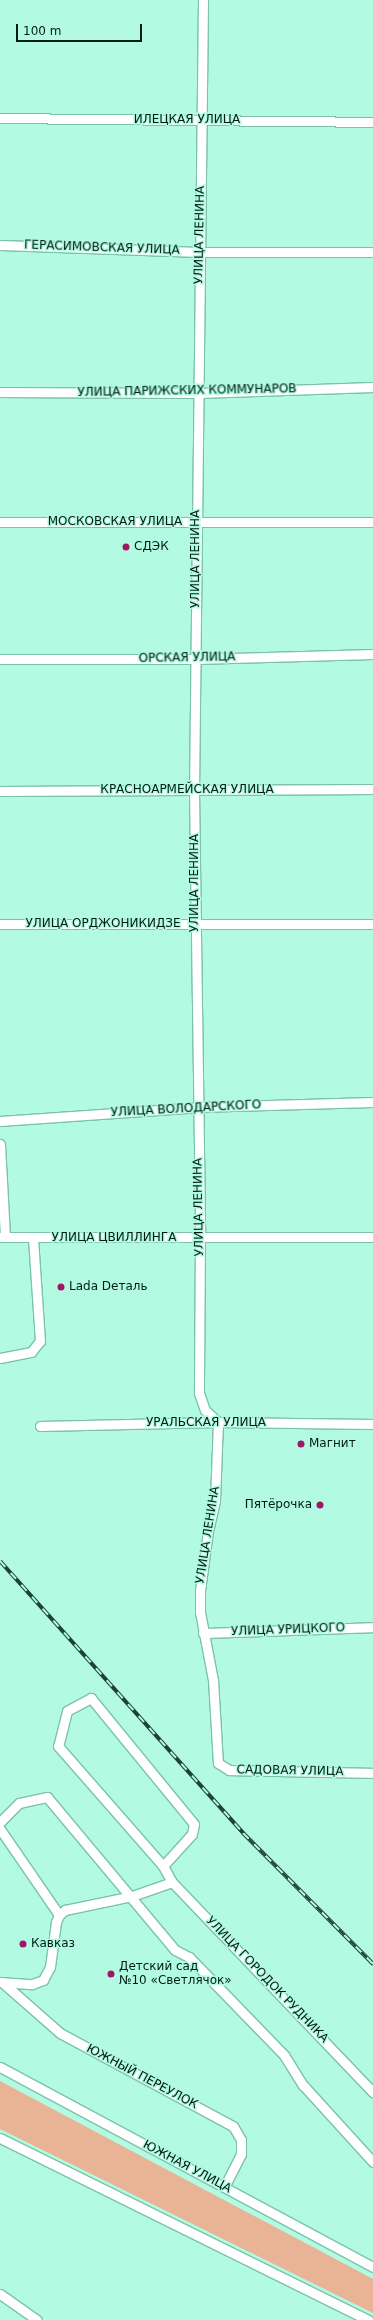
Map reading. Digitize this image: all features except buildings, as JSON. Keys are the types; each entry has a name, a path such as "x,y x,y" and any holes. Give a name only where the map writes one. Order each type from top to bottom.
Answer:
{"street":[{"name":"УЛИЦА ЛЕНИНА","path":"203,0 194,790 200,1239 200,1393 205,1410 218,1422 215,1501 200,1584 203,1633 213,1680 216,1756"},
{"name":"ИЛЕЦКАЯ УЛИЦА","path":"0,118 373,122"},
{"name":"ГЕРАСИМОВСКАЯ УЛИЦА","path":"0,245 200,252 373,252"},
{"name":"УЛИЦА ПАРИЖСКИХ КОММУНАРОВ","path":"0,392 199,393 373,387"},
{"name":"МОСКОВСКАЯ УЛИЦА","path":"0,522 373,522"},
{"name":"ОРСКАЯ УЛИЦА","path":"0,659 196,659 373,654"},
{"name":"КРАСНОАРМЕЙСКАЯ УЛИЦА","path":"0,791 373,789"},
{"name":"УЛИЦА ОРДЖОНИКИДЗЕ","path":"0,924 373,924"},
{"name":"УЛИЦА ВОЛОДАРСКОГО","path":"0,1121 198,1107 373,1102"},
{"path":"0,1144 2,1237"},
{"name":"УЛИЦА ЦВИЛЛИНГА","path":"2,1237 200,1239 373,1237"},
{"path":"0,1358 30,1352 40,1341 33,1238"},
{"name":"УРАЛЬСКАЯ УЛИЦА","path":"40,1426 218,1422 373,1424"},
{"name":"УЛИЦА УРИЦКОГО","path":"203,1633 373,1627"},
{"name":"УЛИЦА ГОРОДОК РУДНИКА","path":"163,1866 192,1834 194,1824 91,1698 67,1711 58,1746 163,1866 172,1882 373,2092"},
{"name":"САДОВАЯ УЛИЦА","path":"216,1756 218,1763 229,1770 373,1773"},
{"path":"0,1822 19,1802 47,1797 132,1896 175,1950 189,1957 284,2055 303,2085 371,2158"},
{"path":"0,1829 59,1915"},
{"path":"1,1982 32,1984 43,1980 47,1975 54,1930 59,1915 74,1907 132,1896 172,1882"},
{"name":"ЮЖНЫЙ ПЕРЕУЛОК","path":"1,1982 60,2033 234,2126 241,2140 241,2154 224,2186"},
{"name":"ЮЖНАЯ УЛИЦА","path":"0,2067 373,2267"},
{"path":"0,2138 368,2320"},
{"path":"0,2294 37,2320"}],"shaded area":[{"path":"0,2081 373,2279 373,2313 0,2129"}],"railway":[{"path":"0,1561 243,1833 373,1964"}],"place":[{"name":"СДЭК","path":"126,547"},
{"name":"Lada Dеталь","path":"61,1287"},
{"name":"Магнит","path":"301,1444"},
{"name":"Пятёрочка","path":"320,1505"},
{"name":"Кавказ","path":"23,1944"},
{"name":"Детский сад №10 «Светлячок»","path":"111,1974"}]}
